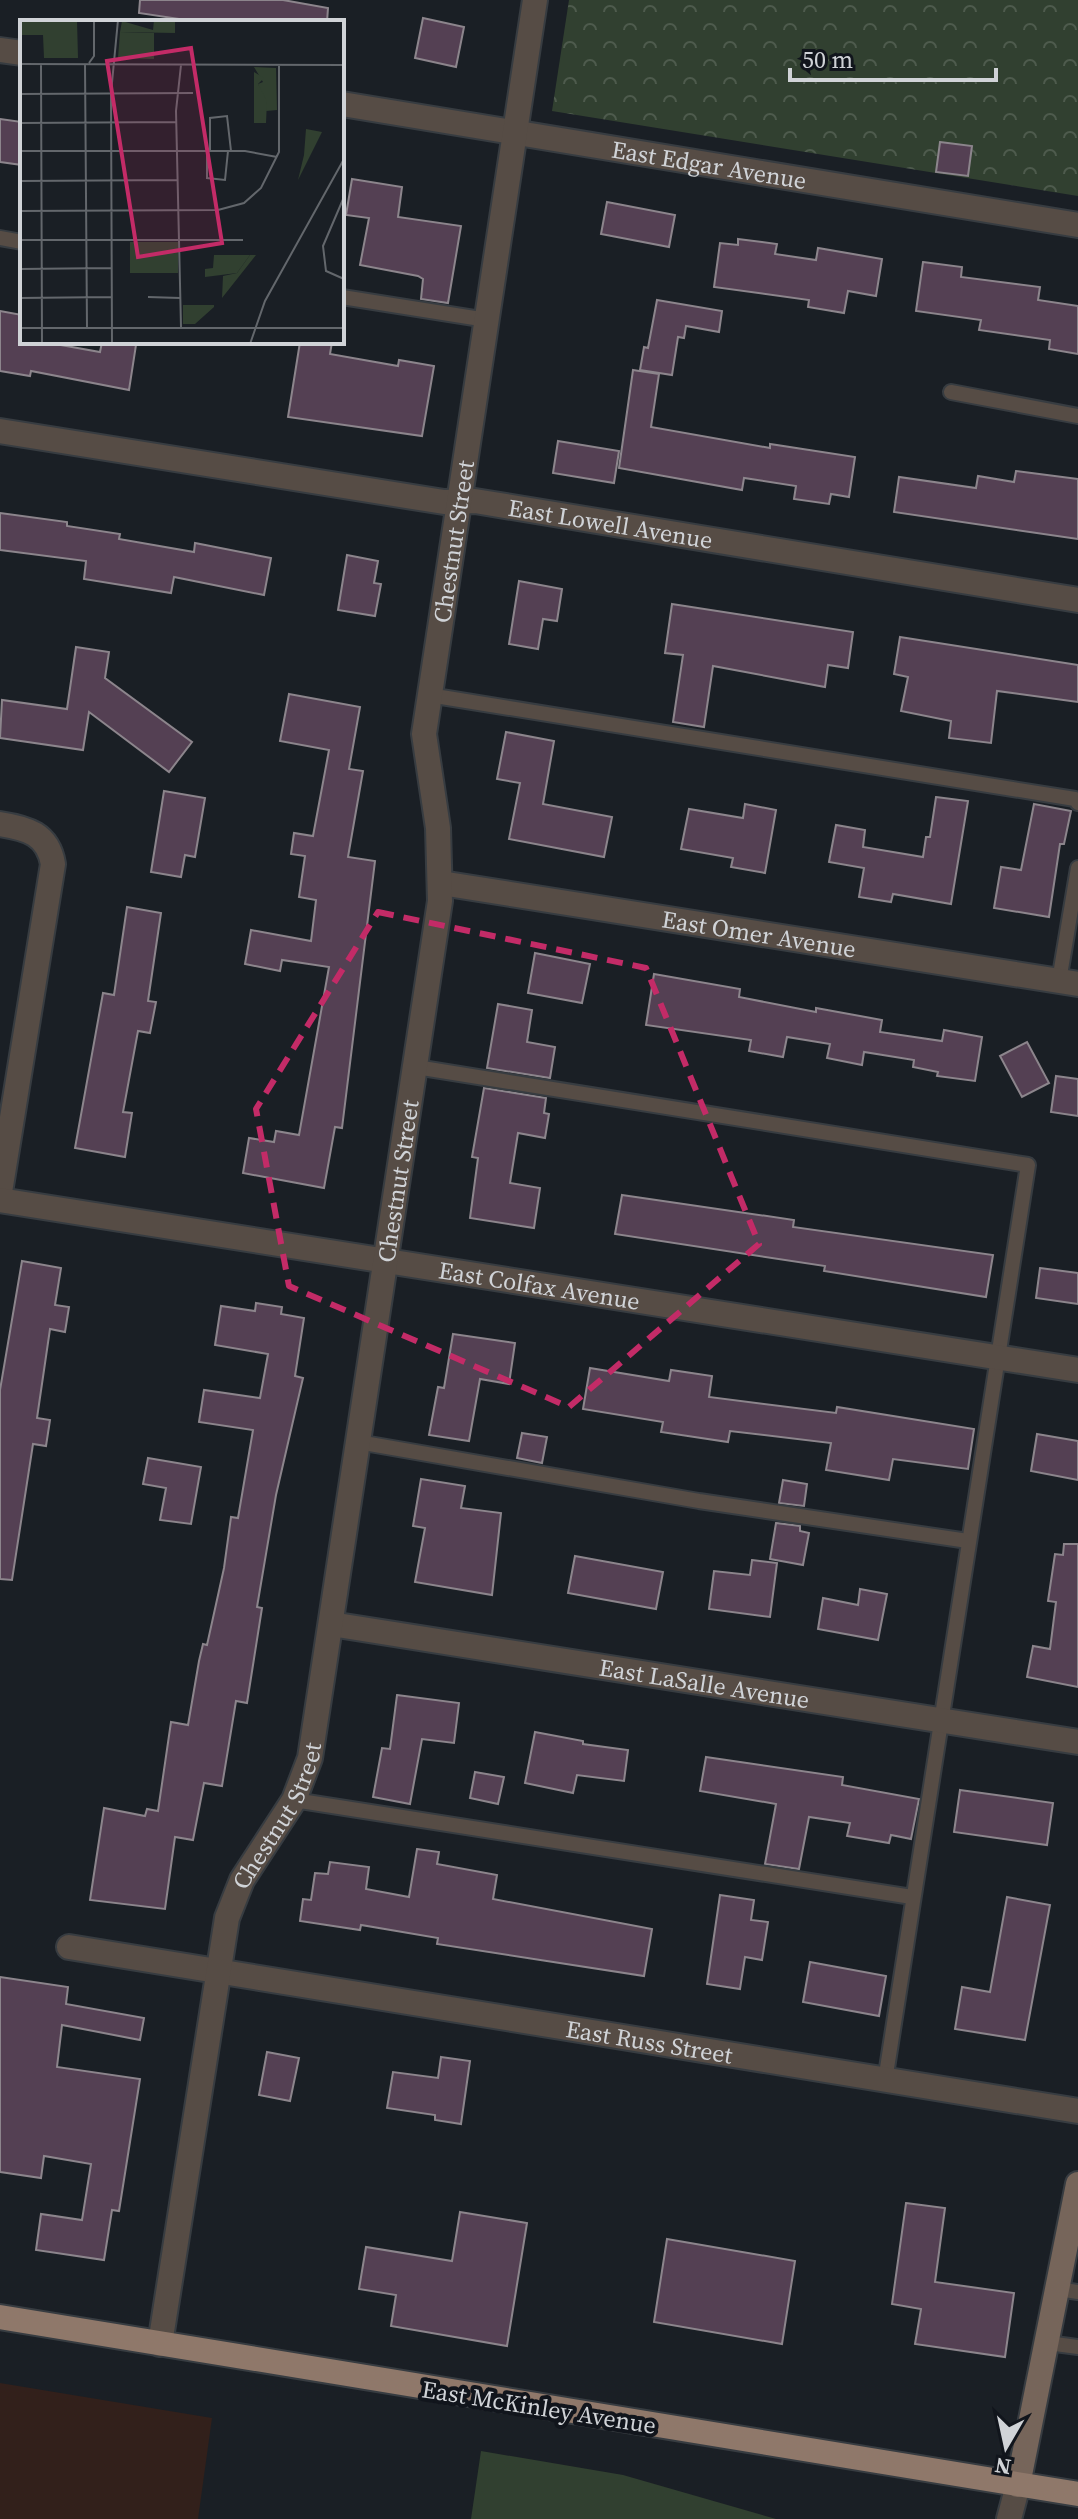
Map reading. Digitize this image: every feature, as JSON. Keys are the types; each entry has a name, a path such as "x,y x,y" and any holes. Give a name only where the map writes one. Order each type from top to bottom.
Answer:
{"main road":[{"name":"East McKinley Avenue","path":"0,2317 1078,2494"}],"street":[{"name":"Chestnut Street","path":"160,2344 227,1918 242,1880 294,1800 310,1758 416,1067 441,883 438,828 426,763 429,695 535,0"},
{"path":"0,50 20,53"},
{"name":"East Edgar Avenue","path":"344,104 1078,225"},
{"name":"East Lowell Avenue","path":"0,431 458,502 490,504 1078,600"},
{"path":"0,824 25,828 54,839 53,864 0,1192"},
{"name":"East Omer Avenue","path":"441,883 1068,983"},
{"name":"East Colfax Avenue","path":"0,1200 1078,1370"},
{"name":"East LaSalle Avenue","path":"331,1624 1078,1742"},
{"name":"East Russ Street","path":"69,1947 1078,2111"},
{"path":"1009,2519 1048,2343 1068,2291 1078,2184"}],"lane":[{"path":"0,238 20,242"},
{"path":"344,297 487,320"},
{"path":"951,392 1078,416"},
{"path":"429,695 1075,799 1078,803"},
{"path":"1068,983 1078,868"},
{"path":"416,1067 1028,1165 885,2081"},
{"path":"358,1442 699,1501 968,1541"},
{"path":"294,1800 912,1897"},
{"path":"1048,2343 1078,2347"}],"highlighted area":[{"path":"378,912 646,968 759,1244 569,1407 289,1286 256,1109"}],"shaded area":[{"path":"0,2383 212,2418 198,2519 0,2519"}],"green space":[{"path":"569,0 1078,0 1078,196 552,111"},
{"path":"481,2451 623,2475 776,2519 471,2519"}],"building":[{"path":"140,0 283,0 328,8 327,20 186,20 139,13"},
{"path":"423,18 464,27 456,67 415,58"},
{"path":"0,119 20,122 20,165 0,162"},
{"path":"940,142 972,146 968,176 936,172"},
{"path":"352,179 402,187 398,217 461,226 448,303 421,299 423,279 418,276 360,265 369,218 346,215"},
{"path":"607,202 675,215 669,247 601,234"},
{"path":"738,239 777,244 775,254 816,260 818,248 882,259 876,296 848,291 844,313 808,307 809,300 714,287 720,243 738,245"},
{"path":"923,262 962,267 961,277 1040,287 1038,300 1078,306 1078,354 1049,349 1050,340 979,330 981,320 916,311"},
{"path":"657,300 722,311 719,332 686,326 684,338 678,337 672,375 640,370 644,347 648,348"},
{"path":"0,311 20,315 20,344 55,344 100,352 102,344 136,345 129,390 31,371 30,376 0,371"},
{"path":"300,344 332,344 330,354 398,366 399,360 434,366 422,436 288,417"},
{"path":"633,370 659,374 651,427 770,448 770,444 855,457 849,497 831,494 829,504 794,499 796,486 744,478 742,490 619,468"},
{"path":"558,441 619,451 614,483 553,473"},
{"path":"1016,471 1078,479 1078,539 894,512 899,477 976,488 978,476 1014,482"},
{"path":"0,513 67,522 67,526 120,534 119,539 194,552 195,543 271,558 264,595 174,577 171,593 84,579 86,561 0,550"},
{"path":"347,555 378,561 374,583 381,584 375,616 338,610"},
{"path":"519,581 562,589 557,621 543,619 538,649 509,644"},
{"path":"672,604 853,632 848,668 828,665 825,687 713,666 704,727 673,722 683,655 665,653"},
{"path":"900,637 1078,665 1078,702 997,691 991,743 949,738 951,721 901,711 908,677 894,674"},
{"path":"76,647 109,652 105,678 192,742 169,772 89,712 83,750 0,738 2,700 67,709"},
{"path":"289,694 360,707 349,769 363,771 348,857 375,861 342,1128 335,1127 324,1188 243,1173 249,1138 274,1142 276,1131 299,1135 329,967 282,960 280,971 245,964 251,930 311,941 316,900 299,897 305,856 291,854 294,833 313,836 329,750 280,741"},
{"path":"506,732 554,741 543,804 612,817 604,857 509,839 520,783 497,779"},
{"path":"164,791 205,798 195,857 185,855 181,877 151,872"},
{"path":"936,797 968,801 951,904 893,894 891,902 859,897 864,868 829,862 836,825 865,830 863,847 923,857 926,837 930,837"},
{"path":"745,804 776,810 765,873 731,867 733,858 681,849 689,809 743,818"},
{"path":"1034,804 1071,811 1064,844 1060,844 1049,917 994,908 1001,867 1021,870"},
{"path":"127,907 161,913 148,1001 156,1002 150,1033 138,1031 123,1112 132,1113 125,1157 75,1148 103,993 114,995"},
{"path":"535,953 590,964 582,1003 528,993"},
{"path":"654,974 740,989 739,997 816,1012 816,1008 882,1020 880,1032 942,1041 944,1030 982,1037 975,1081 937,1076 938,1072 913,1067 914,1060 864,1052 862,1065 827,1058 830,1044 787,1037 783,1057 749,1051 751,1040 646,1025"},
{"path":"498,1004 532,1010 527,1042 555,1047 550,1078 487,1068"},
{"path":"1027,1042 1049,1083 1022,1097 1000,1056"},
{"path":"1056,1076 1078,1079 1078,1116 1051,1112"},
{"path":"484,1088 546,1098 544,1113 549,1114 545,1138 518,1133 510,1183 540,1188 534,1228 470,1218 478,1158 472,1157"},
{"path":"622,1195 794,1220 793,1227 993,1255 986,1297 824,1271 825,1266 615,1234"},
{"path":"22,1261 61,1268 55,1305 69,1307 65,1332 50,1329 37,1418 50,1420 46,1446 33,1444 12,1580 0,1579 0,1390"},
{"path":"1040,1268 1078,1273 1078,1304 1036,1298"},
{"path":"256,1303 282,1307 281,1314 304,1318 295,1376 303,1378 276,1495 257,1607 262,1608 247,1703 236,1701 222,1786 204,1783 193,1840 175,1837 165,1909 90,1900 104,1808 145,1816 147,1809 158,1811 171,1722 188,1725 199,1661 203,1644 207,1645 224,1568 231,1517 238,1518 253,1430 199,1422 204,1390 260,1398 268,1354 215,1345 221,1306 255,1311"},
{"path":"453,1334 515,1343 509,1384 480,1379 469,1441 429,1435 438,1387 444,1388"},
{"path":"590,1368 669,1381 671,1370 712,1376 709,1397 836,1413 837,1407 974,1429 968,1469 893,1459 889,1480 826,1470 831,1443 730,1431 728,1442 661,1432 663,1422 583,1409"},
{"path":"522,1433 547,1437 542,1463 517,1458"},
{"path":"1037,1434 1078,1441 1078,1480 1031,1471"},
{"path":"148,1458 201,1467 191,1524 160,1520 166,1488 143,1484"},
{"path":"421,1479 465,1486 461,1508 501,1513 492,1595 415,1582 425,1528 413,1526"},
{"path":"783,1480 807,1484 804,1506 779,1503"},
{"path":"776,1523 800,1526 800,1531 809,1533 803,1565 770,1559"},
{"path":"1064,1544 1078,1544 1078,1687 1027,1677 1033,1646 1050,1649 1056,1602 1048,1601 1055,1554 1063,1555"},
{"path":"575,1556 663,1572 656,1609 568,1593"},
{"path":"752,1560 777,1563 770,1617 709,1609 714,1571 750,1575"},
{"path":"860,1589 887,1594 878,1640 818,1629 823,1598 858,1605"},
{"path":"397,1695 459,1703 454,1743 422,1739 410,1804 373,1797 382,1748 390,1749"},
{"path":"535,1732 583,1741 583,1744 628,1750 624,1781 577,1775 573,1793 525,1783"},
{"path":"706,1757 843,1777 842,1785 919,1799 911,1839 891,1835 889,1843 847,1836 850,1823 809,1817 799,1869 765,1864 776,1804 700,1791"},
{"path":"475,1772 504,1777 498,1804 470,1798"},
{"path":"960,1790 1053,1803 1047,1845 954,1832"},
{"path":"417,1849 439,1852 437,1864 497,1875 493,1899 652,1929 644,1976 437,1944 438,1938 361,1925 360,1930 300,1921 303,1899 311,1900 315,1873 328,1874 330,1862 369,1867 366,1889 409,1897"},
{"path":"720,1895 754,1900 751,1920 768,1922 762,1960 745,1957 740,1989 707,1984"},
{"path":"1007,1897 1050,1905 1025,2040 955,2029 962,1987 990,1992"},
{"path":"810,1962 886,1976 879,2016 803,2002"},
{"path":"0,1977 68,1987 66,2004 144,2018 140,2040 62,2025 57,2067 140,2079 119,2211 112,2210 104,2260 36,2250 41,2214 82,2220 91,2164 44,2156 41,2178 0,2172"},
{"path":"267,2052 299,2058 290,2101 259,2095"},
{"path":"441,2057 470,2061 461,2124 435,2120 435,2115 387,2108 393,2072 438,2078"},
{"path":"906,2203 945,2208 935,2282 1014,2293 1005,2357 915,2344 921,2309 892,2304"},
{"path":"460,2212 527,2223 507,2346 391,2326 396,2295 359,2289 366,2247 452,2261"},
{"path":"667,2239 795,2261 782,2344 654,2322"}]}
